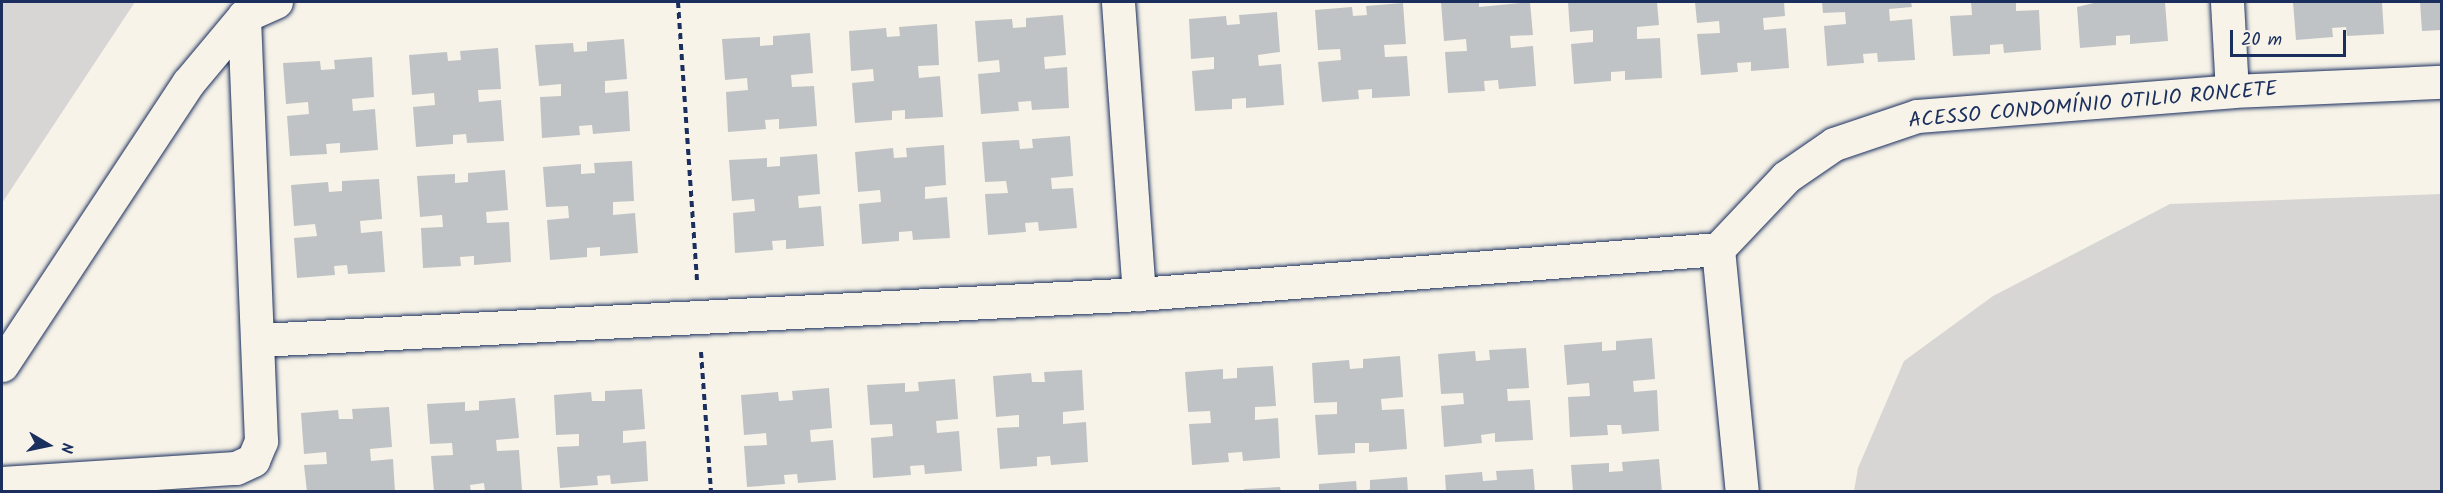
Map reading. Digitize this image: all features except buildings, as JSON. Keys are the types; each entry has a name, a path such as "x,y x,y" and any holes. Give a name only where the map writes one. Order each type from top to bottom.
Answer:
{"street":[{"path":"2,365 188,83 244,16 276,2"},
{"path":"1118,2 1139,294"},
{"path":"2228,2 2232,92"},
{"path":"2,483 236,468 253,460 261,441 259,340 244,16"},
{"name":"ACESSO CONDOMÍNIO OTILIO RONCETE","path":"1718,249 1786,177 1834,144 1917,116 2232,92 2442,82"},
{"path":"259,340 1139,294 1718,249 1742,492"}],"path":[{"path":"678,2 711,492"}],"shaded area":[{"path":"2,2 135,2 2,203"},
{"path":"2441,194 2441,491 1854,491 1858,468 1904,361 1993,296 2170,204"}]}
